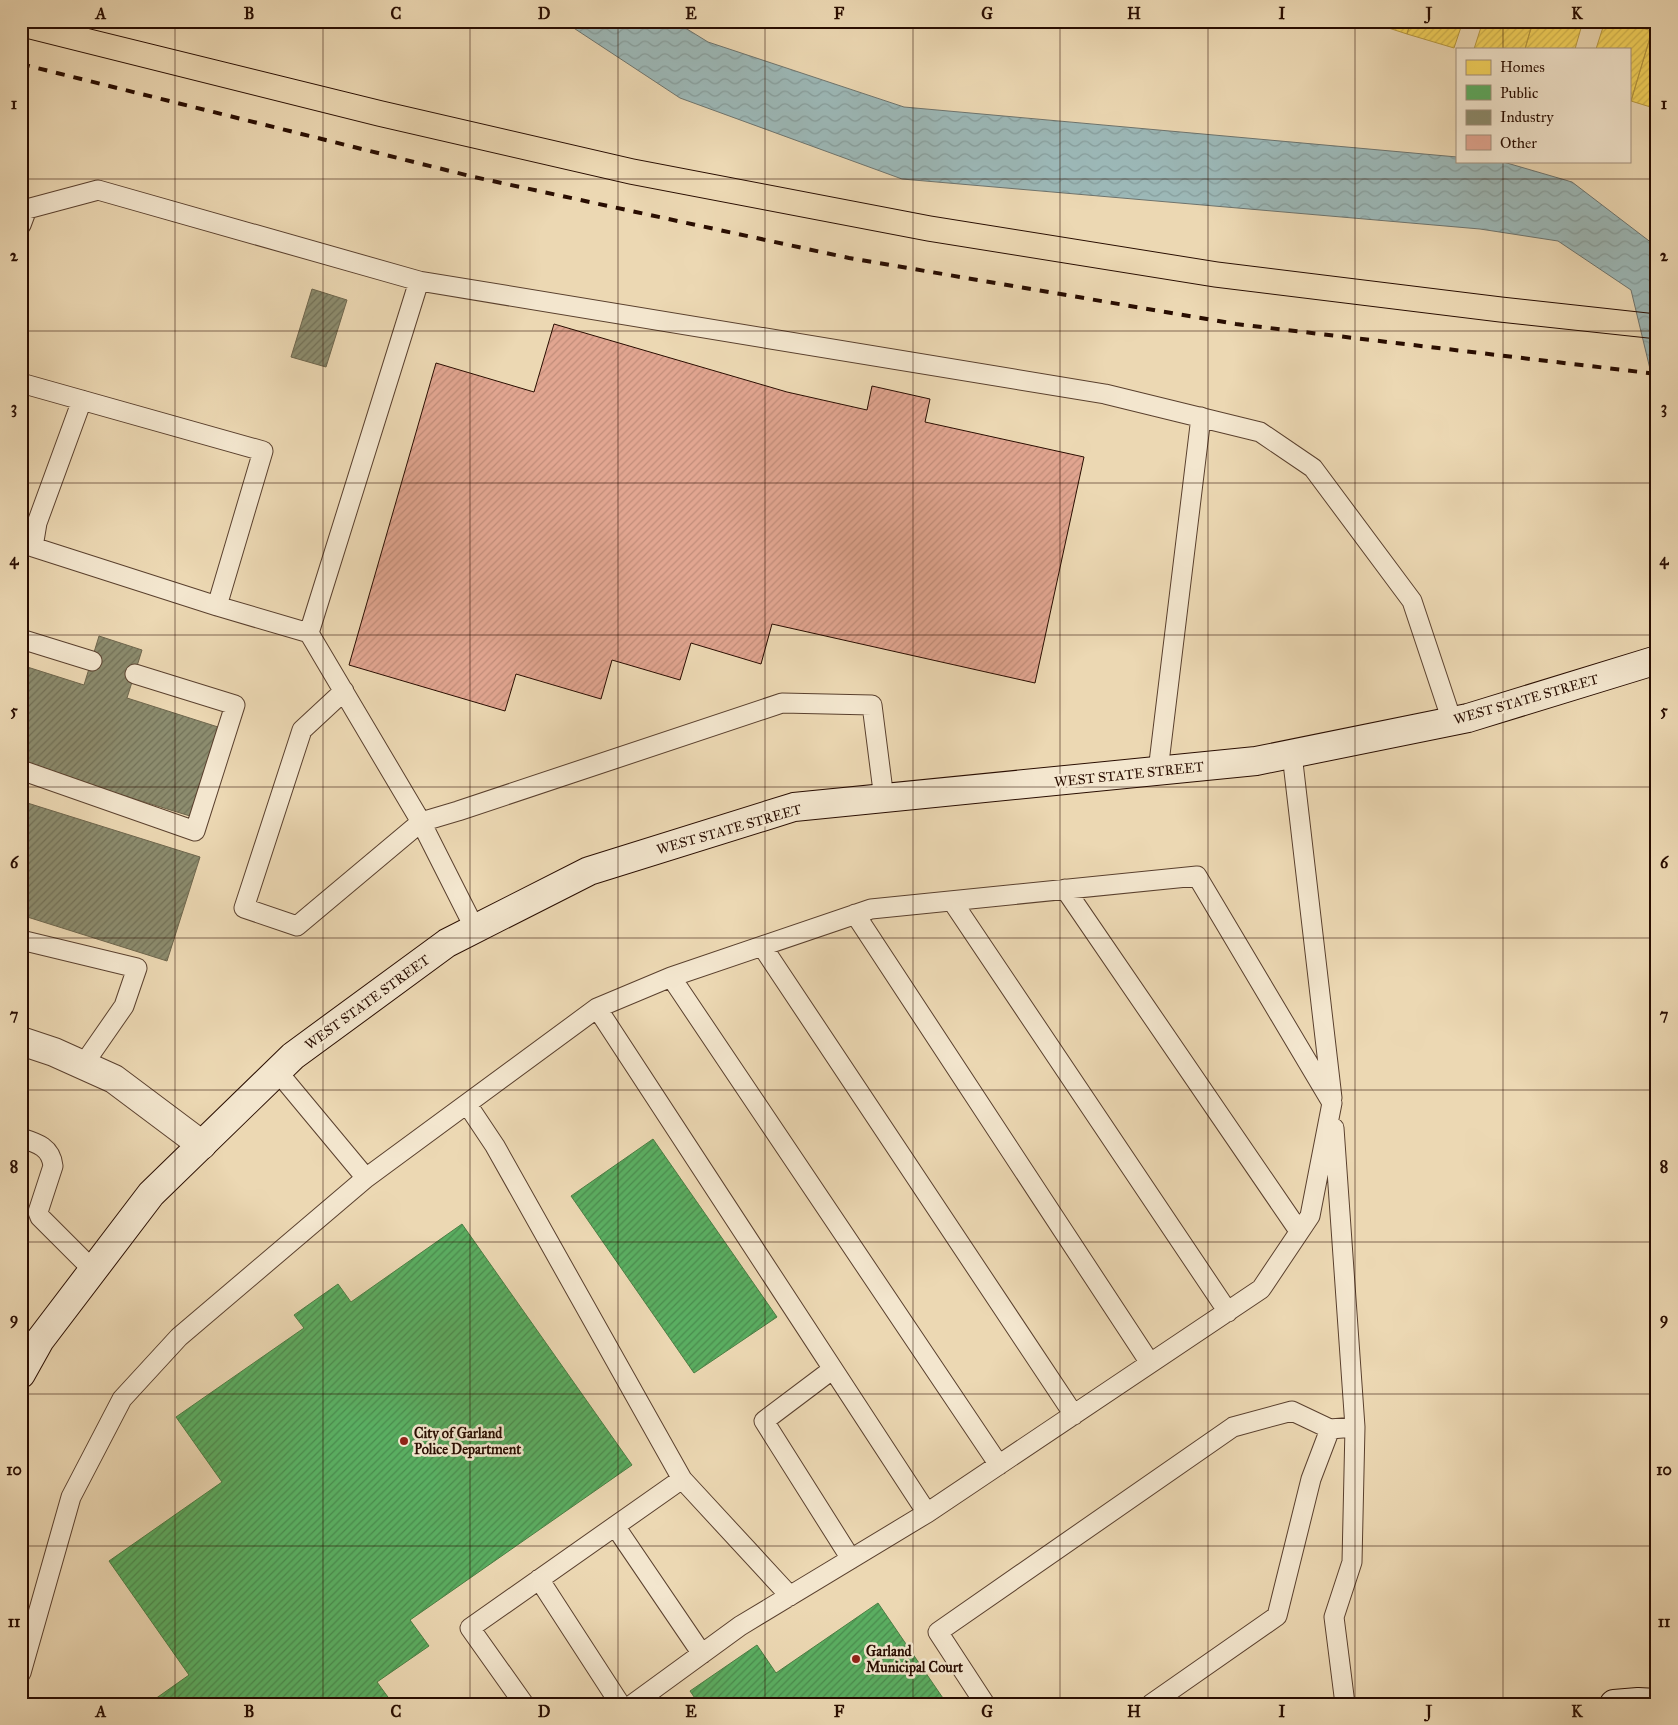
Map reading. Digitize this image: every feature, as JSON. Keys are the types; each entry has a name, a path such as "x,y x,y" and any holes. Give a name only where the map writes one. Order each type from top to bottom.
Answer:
{"street":[{"name":"WEST STATE STREET","path":"21,1374 40,1340 151,1194 293,1056 447,943 589,871 794,808 1256,761 1468,718 1657,660"},
{"path":"21,1041 54,1052 114,1079 202,1145"},
{"path":"1614,1704 1657,1703"}],"lane":[{"path":"21,225 27,209 98,190 419,281 1105,394 1260,432 1313,468 1412,600 1452,721"},
{"path":"309,633 419,281"},
{"path":"21,383 263,451 217,606"},
{"path":"82,400 37,523 33,547 217,606 309,633 421,822 475,929"},
{"path":"1158,771 1201,417"},
{"path":"21,639 92,661"},
{"path":"21,770 195,831 235,705 134,674"},
{"path":"344,691 302,730 244,908 297,926 421,822 782,703 872,705 884,798"},
{"path":"1292,754 1332,1103 1356,1427 1352,1562 1334,1617 1345,1704"},
{"path":"21,1673 71,1497 122,1399 179,1337 366,1178 597,1008 671,977 871,909 1197,876 1332,1103 1310,1216 1261,1289 927,1513 740,1626 633,1704"},
{"path":"1065,889 1299,1231"},
{"path":"952,901 1228,1312"},
{"path":"855,914 1150,1364"},
{"path":"21,940 137,968 124,1006 83,1065"},
{"path":"762,946 1074,1415"},
{"path":"671,977 999,1465"},
{"path":"597,1008 927,1513"},
{"path":"277,1072 366,1178"},
{"path":"467,1104 495,1146 682,1479 790,1596"},
{"path":"21,1138 43,1145 50,1154 52,1161 53,1166 38,1212 40,1217 93,1270"},
{"path":"833,1369 764,1421 851,1559"},
{"path":"985,1704 938,1632 1232,1427 1292,1411 1330,1429 1356,1427"},
{"path":"1151,1704 1277,1616 1310,1479 1330,1429"},
{"path":"524,1704 470,1628 682,1479"},
{"path":"615,1526 702,1654"},
{"path":"539,1579 620,1704"}],"water":[{"path":"563,21 674,21 708,42 904,107 1456,157 1456,162 1503,162 1572,182 1657,247 1657,398 1631,290 1558,241 1480,229 902,179 680,98"}],"building: Homes":[{"path":"1367,21 1411,21 1407,34"},
{"path":"1411,21 1463,21 1454,48 1407,34"},
{"path":"1483,21 1533,21 1525,48 1474,48"},
{"path":"1533,21 1583,21 1575,48 1525,48"},
{"path":"1605,21 1619,21 1652,31 1631,101 1630,48 1596,48"},
{"path":"1652,31 1657,33 1657,109 1631,101"}],"building: Public":[{"path":"653,1139 777,1317 694,1373 571,1196"},
{"name":"City of Garland Police Department","path":"462,1224 632,1465 410,1620 429,1646 377,1682 393,1704 148,1704 189,1675 109,1561 222,1482 176,1417 304,1328 294,1315 338,1284 351,1302"},
{"name":"Garland Municipal Court","path":"878,1603 947,1704 699,1704 690,1691 757,1645 776,1673"}],"building: Industry":[{"path":"312,289 347,300 326,367 291,357"},
{"path":"99,636 142,650 127,698 218,727 190,816 21,764 21,665 84,685"},
{"path":"21,801 200,857 167,961 21,915"}],"building: Other":[{"path":"554,324 787,392 867,410 872,386 930,399 925,422 1084,457 1035,683 772,624 761,664 691,643 680,680 612,660 601,699 516,674 505,711 349,665 436,363 534,392"}],"tram line":[{"path":"58,21 383,101 634,159 931,216 1218,262 1657,314"},
{"path":"21,37 377,126 629,184 927,241 1214,287 1499,322 1657,339"}],"railway":[{"path":"21,64 474,177 849,258 1236,324 1657,374"}],"place":[{"name":"City of Garland Police Department","path":"404,1441"},
{"name":"Garland Municipal Court","path":"856,1659"}]}
